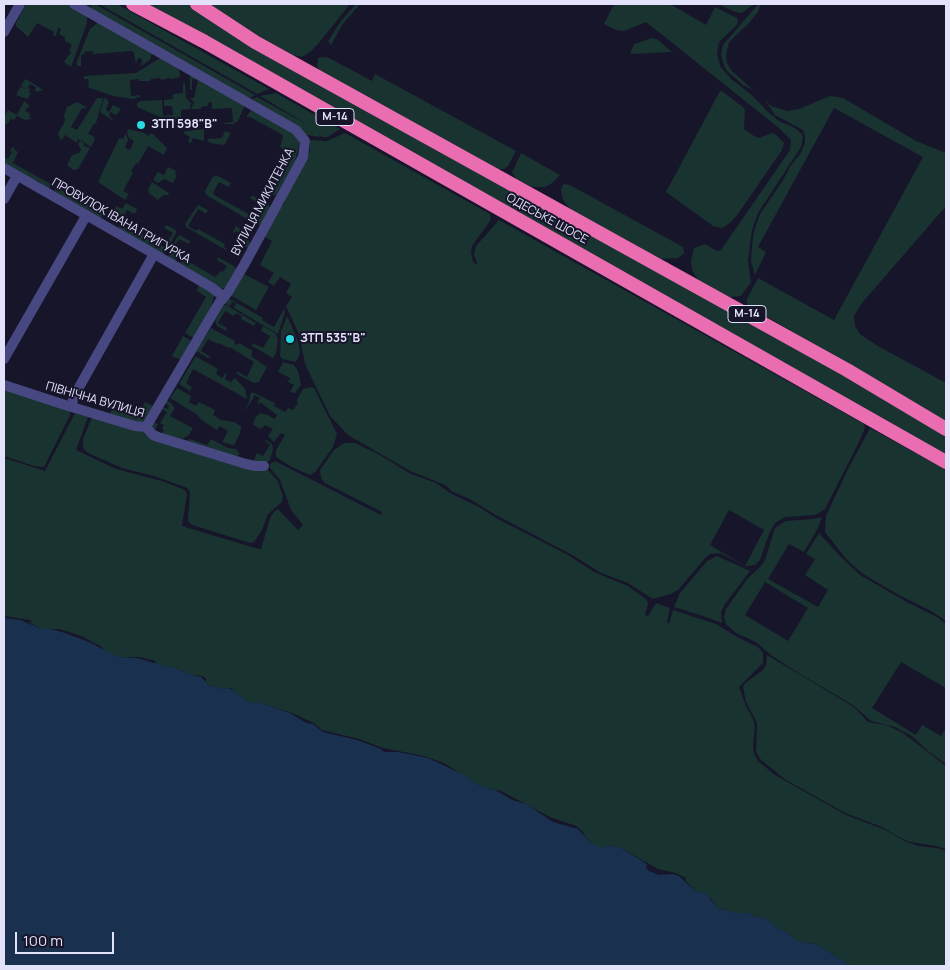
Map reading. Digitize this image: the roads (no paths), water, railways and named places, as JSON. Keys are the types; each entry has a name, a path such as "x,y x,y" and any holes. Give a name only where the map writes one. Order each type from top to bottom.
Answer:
{"highway":[{"name":"ОДЕСЬКЕ ШОСЕ","path":"133,4 205,42 946,462"},
{"name":"ОДЕСЬКЕ ШОСЕ","path":"197,4 255,42 847,370 946,429"}],"street":[{"path":"4,32 20,4"},
{"name":"ВУЛИЦЯ МИКИТЕНКА","path":"74,4 296,130 305,141 303,157 242,269 193,346 146,428"},
{"name":"ПРОВУЛОК ІВАНА ГРИГУРКА","path":"4,168 211,287 224,297"},
{"path":"4,199 17,176"},
{"path":"4,359 86,216"},
{"path":"72,407 73,398 154,254"},
{"name":"ПІВНІЧНА ВУЛИЦЯ","path":"4,385 146,428 152,435 158,437 246,464 264,466"}],"water":[{"path":"4,618 20,620 42,629 46,628 62,632 89,642 118,657 137,658 173,667 201,677 209,685 223,689 229,688 252,703 260,703 290,713 306,723 313,724 323,732 357,740 381,749 384,752 398,752 428,758 466,776 478,785 526,804 553,822 578,829 588,840 600,848 610,845 621,848 644,862 649,871 659,875 673,874 679,876 696,892 708,893 710,899 718,908 737,913 748,913 767,919 778,929 786,932 799,942 816,944 851,966 4,966"}],"place":[{"name":"ЗТП 598\"В\"","path":"141,125"},
{"name":"ЗТП 535\"В\"","path":"290,339"}]}
